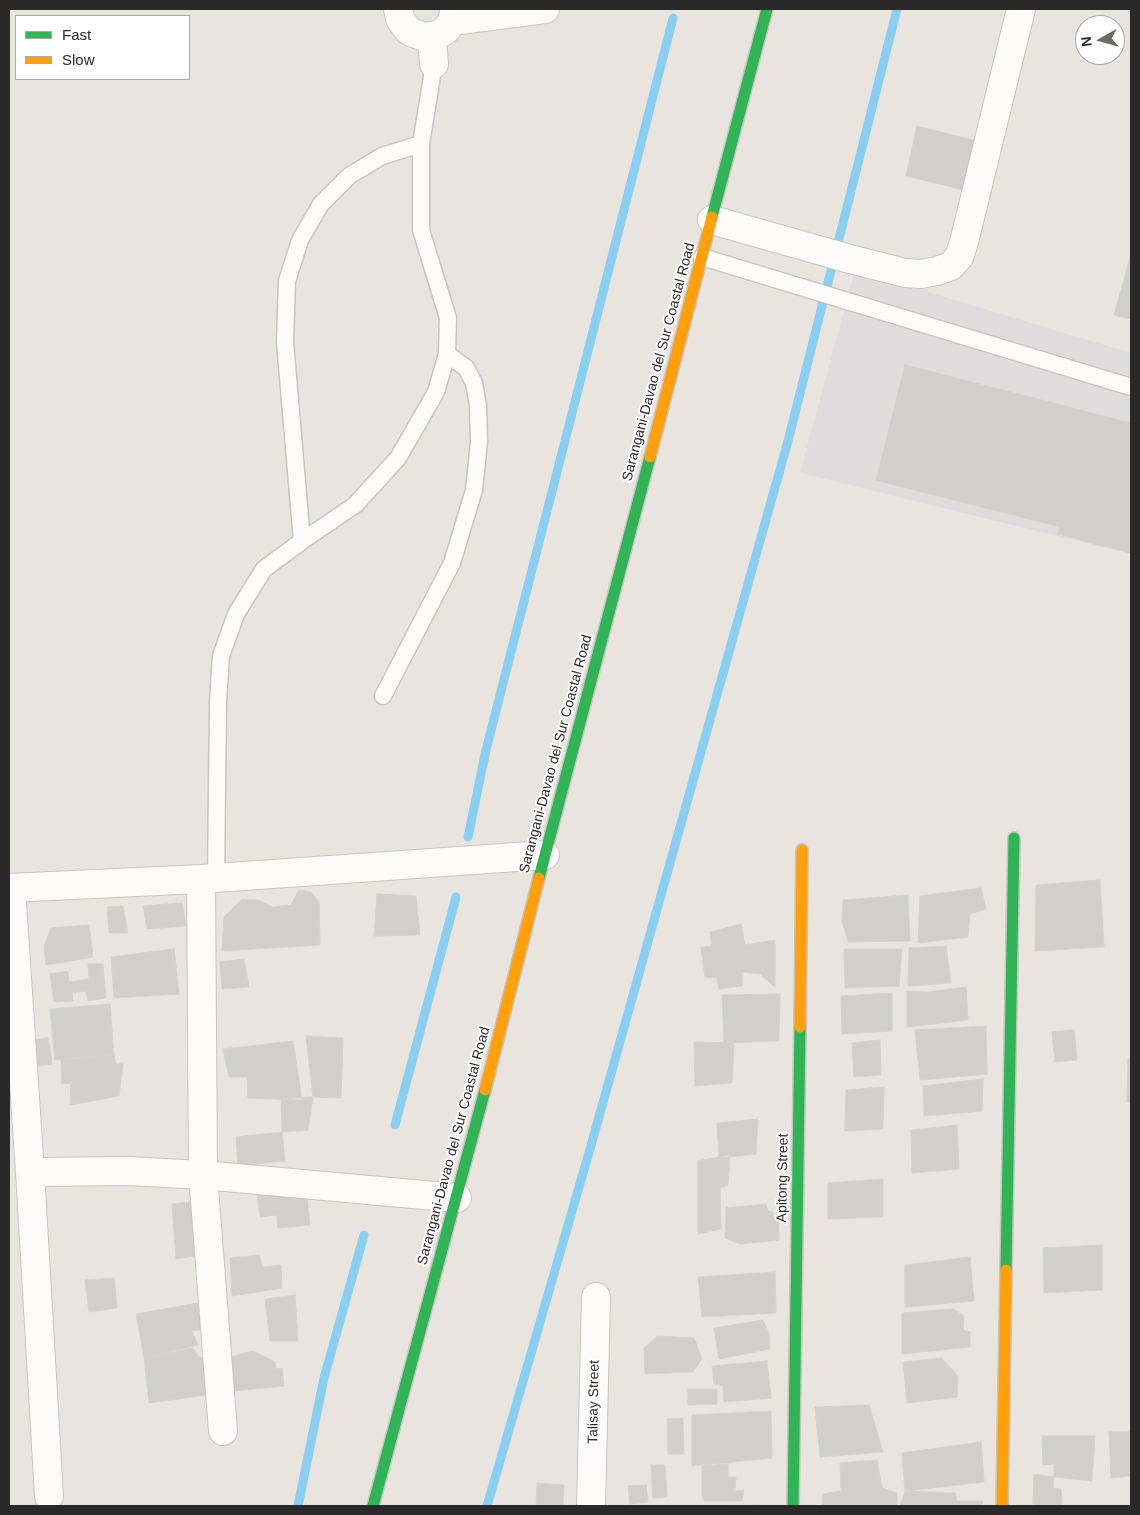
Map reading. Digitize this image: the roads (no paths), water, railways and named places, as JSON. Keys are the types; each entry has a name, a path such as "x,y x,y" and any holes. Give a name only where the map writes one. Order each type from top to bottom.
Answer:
{"main road":[{"name":"Sarangani-Davao del Sur Coastal Road","path":"373,1506 457,1198 767,9"},
{"path":"1002,1506 1014,838"},
{"name":"Apitong Street","path":"793,1506 802,850"}],"street":[{"path":"398,9 400,19 408,30 419,36 446,22 544,9"},
{"path":"712,220 905,273 921,274 951,266 959,257 964,242 1021,9"},
{"path":"434,64 446,22"},
{"path":"49,1496 30,1172 10,888 209,878 545,855"},
{"path":"209,878 203,1175 223,1431"},
{"path":"30,1172 128,1171 203,1175 457,1198"},
{"name":"Talisay Street","path":"592,1506 596,1298"}],"lane":[{"path":"209,878 221,656 236,614 264,569 355,505 398,458 436,392 447,354 448,318 421,230 421,144 434,64"},
{"path":"302,541 285,342 287,281 300,240 321,204 349,176 382,156 421,144"},
{"path":"702,258 1131,387"},
{"path":"383,696 452,563 474,490 479,442 478,406 474,383 466,368 447,354"}],"waterway":[{"path":"487,1506 590,1149 788,441 897,9"},
{"path":"468,837 486,750 673,18"},
{"path":"395,1125 456,897"},
{"path":"298,1506 324,1378 364,1235"}]}
